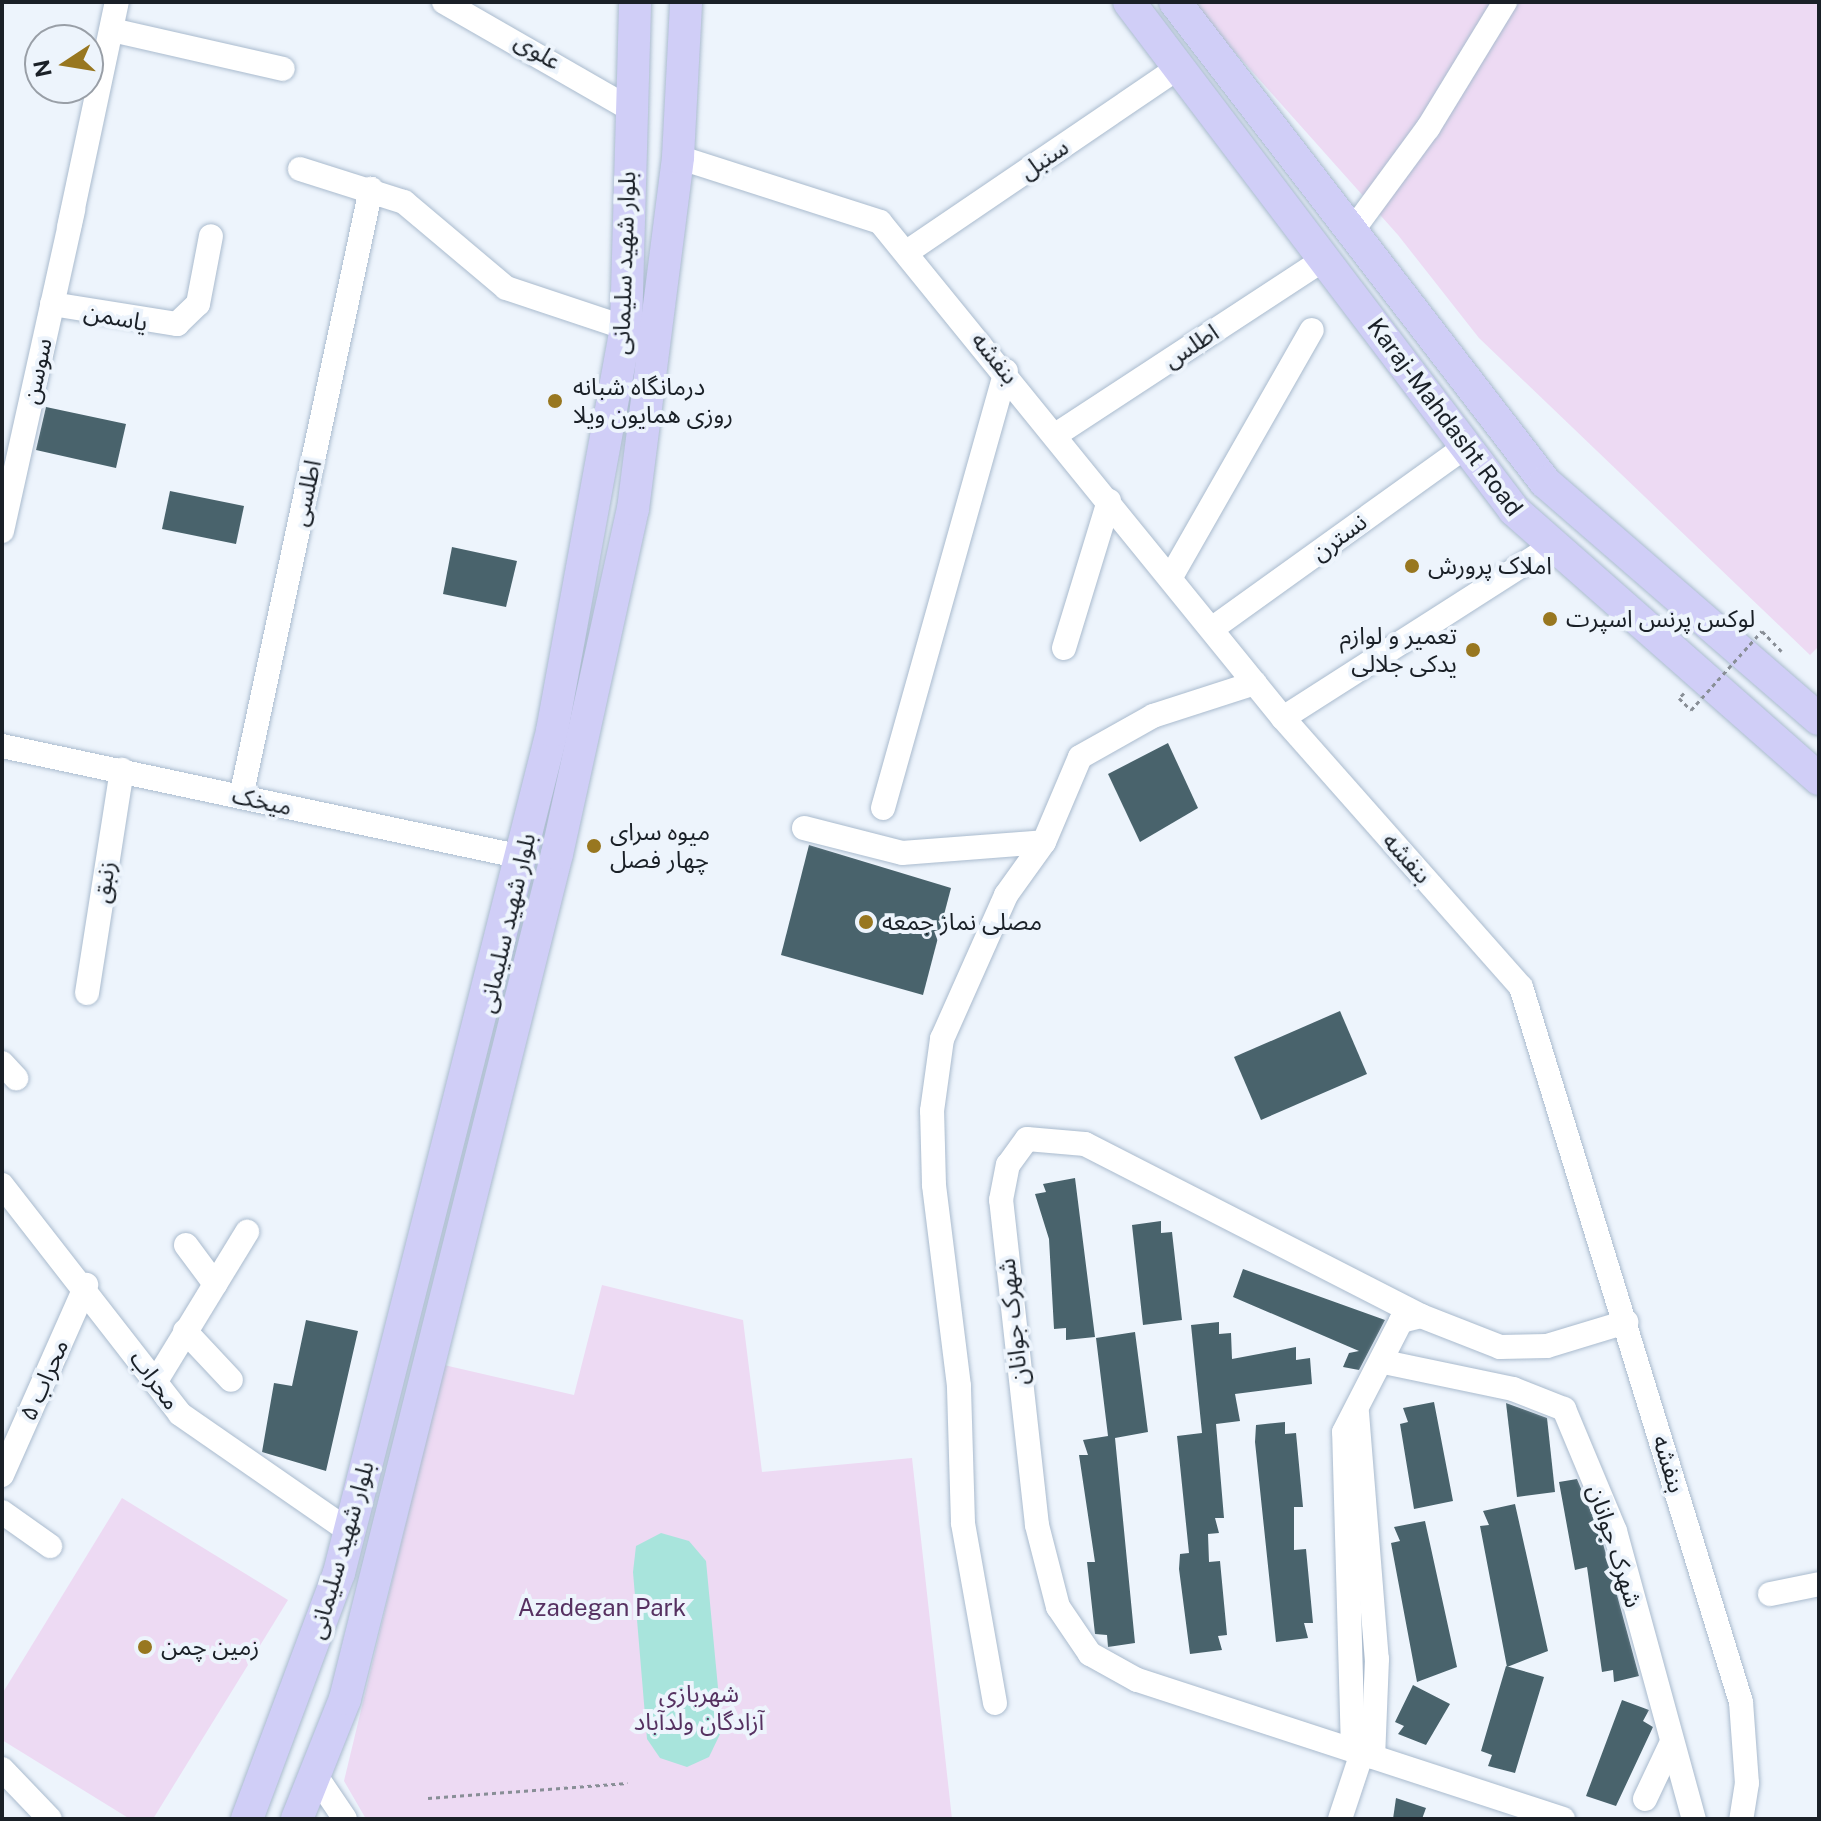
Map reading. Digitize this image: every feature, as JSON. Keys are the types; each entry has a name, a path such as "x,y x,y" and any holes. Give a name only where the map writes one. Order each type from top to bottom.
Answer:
{"main road":[{"name":"بلوار شهید سلیمانی","path":"247,1819 273,1764 349,1531 522,857 626,328 628,108 635,2"},
{"name":"بلوار شهید سلیمانی","path":"297,1819 319,1775 342,1707 557,854 633,509 678,157 686,2"},
{"name":"Karaj-Mahdasht Road","path":"1129,2 1181,66 1466,446 1549,548 1704,702 1812,772"},
{"name":"Karaj-Mahdasht Road","path":"1175,2 1350,234 1545,482 1754,645 1819,719"},
{"path":"1704,702 1749,693 1754,645"},
{"path":"1812,772 1799,733 1819,728"},
{"path":"298,1691 313,1712 342,1707"},
{"path":"273,1764 304,1756 319,1775"}],"street":[{"name":"سوسن","path":"2,531 117,2"},
{"name":"علوی","path":"444,2 628,108"},
{"path":"1350,234 1428,128 1505,2"},
{"path":"112,30 283,69"},
{"name":"سنبل","path":"907,252 1181,66"},
{"name":"بنفشه","path":"678,157 880,222 1172,575 1283,718 1521,987 1741,1702 1747,1783 1741,1819"},
{"path":"300,169 371,189 419,211 468,263 506,288 626,328"},
{"name":"اطلسی","path":"241,797 371,189"},
{"name":"یاسمن","path":"52,304 177,324 198,304 211,236"},
{"name":"اطلس","path":"1057,434 1324,259"},
{"path":"1172,575 1312,330"},
{"path":"883,808 1006,371"},
{"name":"نسترن","path":"1213,628 1466,446"},
{"path":"1064,648 1109,501"},
{"path":"1283,718 1549,548"},
{"path":"995,1703 963,1523 959,1386 932,1111 946,1026 1006,895 1044,842 1080,757 1153,716 1255,683"},
{"name":"میخک","path":"2,746 522,857"},
{"name":"زنبق","path":"87,993 122,770"},
{"path":"804,828 902,853 1044,842"},
{"name":"شهرک جوانان","path":"1563,1819 1137,1680 1090,1654 1058,1607 1037,1525 1001,1200 1008,1165 1027,1139 1085,1144 1421,1316 1500,1347 1547,1346 1626,1322"},
{"name":"محراب","path":"2,1185 86,1285 156,1381 197,1430 349,1531"},
{"path":"156,1381 247,1232"},
{"path":"186,1245 215,1284"},
{"name":"محراب ۵","path":"2,1475 86,1285"},
{"path":"1340,1819 1363,1753 1358,1520 1344,1432 1384,1362 1401,1321 1421,1316"},
{"path":"185,1331 231,1380"},
{"name":"شهرک جوانان","path":"1384,1362 1513,1389 1564,1409 1615,1531 1694,1819"},
{"path":"2,1512 50,1546"},
{"path":"1770,1594 1819,1584"},
{"path":"1645,1799 1671,1744"},
{"path":"2,1769 50,1819"},
{"path":"319,1775 345,1819"}],"path":[{"path":"1679,698 1704,702 1754,645 1782,649"},
{"path":"428,1798 627,1783"}],"green space":[{"path":"1190,2 1819,2 1819,646 1810,655 1479,338 1398,235"},
{"name":"Azadegan Park","path":"602,1285 743,1320 762,1472 912,1458 952,1819 366,1819 344,1781 444,1365 574,1395"},
{"name":"زمین چمن","path":"122,1498 288,1600 153,1819 130,1819 2,1740 2,1694"}],"shaded area":[{"path":"661,1533 689,1541 706,1561 722,1730 709,1757 687,1767 660,1758 647,1739 633,1572 636,1546"}],"building":[{"path":"46,407 126,424 116,468 36,450"},
{"path":"170,491 244,506 236,544 162,529"},
{"path":"452,547 517,561 506,607 443,594"},
{"path":"1168,743 1198,808 1140,842 1108,774"},
{"name":"مصلی نماز جمعه","path":"809,845 951,888 923,995 781,955"},
{"path":"1340,1011 1367,1074 1261,1120 1234,1057"},
{"path":"1075,1178 1095,1337 1066,1340 1066,1328 1054,1329 1049,1239 1035,1194 1046,1192 1043,1184"},
{"path":"1161,1221 1161,1233 1172,1232 1182,1320 1143,1325 1132,1225"},
{"path":"1243,1269 1385,1320 1359,1370 1343,1367 1349,1353 1359,1351 1233,1297"},
{"path":"306,1320 358,1331 326,1471 262,1452 274,1383 292,1386"},
{"path":"1219,1322 1219,1334 1231,1333 1232,1359 1296,1347 1296,1360 1310,1358 1312,1384 1235,1394 1240,1421 1216,1424 1224,1518 1215,1518 1219,1533 1208,1534 1209,1562 1220,1561 1227,1635 1218,1636 1222,1650 1190,1654 1179,1569 1180,1554 1189,1553 1177,1436 1202,1433 1191,1325"},
{"path":"1135,1332 1148,1432 1115,1438 1135,1643 1108,1647 1107,1635 1095,1634 1087,1562 1095,1562 1079,1455 1088,1455 1083,1440 1108,1436 1096,1338"},
{"path":"1434,1402 1453,1501 1414,1509 1400,1424 1408,1422 1403,1408"},
{"path":"1506,1403 1547,1418 1555,1492 1517,1497"},
{"path":"1285,1422 1285,1434 1296,1433 1303,1507 1294,1507 1294,1550 1306,1549 1313,1623 1304,1623 1308,1638 1276,1642 1255,1442 1256,1425"},
{"path":"1577,1479 1601,1536 1639,1676 1614,1682 1613,1670 1602,1672 1587,1567 1575,1570 1559,1482"},
{"path":"1515,1504 1548,1651 1507,1667 1480,1526 1489,1525 1483,1511"},
{"path":"1425,1521 1457,1667 1417,1682 1391,1543 1400,1541 1394,1527"},
{"path":"1506,1666 1544,1677 1515,1773 1488,1766 1492,1755 1481,1751"},
{"path":"1413,1685 1450,1704 1426,1745 1398,1734 1404,1726 1395,1722"},
{"path":"1622,1700 1649,1710 1643,1721 1653,1727 1616,1806 1586,1796"},
{"path":"1396,1798 1426,1808 1422,1819 1393,1819"}],"place":[{"name":"درمانگاه شبانه روزی همایون ویلا","path":"555,401"},
{"name":"املاک پرورش","path":"1412,566"},
{"name":"لوکس پرنس اسپرت","path":"1550,619"},
{"name":"تعمیر و لوازم یدکی جلالی","path":"1473,650"},
{"name":"میوه سرای چهار فصل","path":"594,846"},
{"name":"مصلی نماز جمعه","path":"866,922"},
{"name":"زمین چمن","path":"145,1647"}],"park label":[{"name":"شهربازی آزادگان ولدآباد","path":"699,1708"}]}
